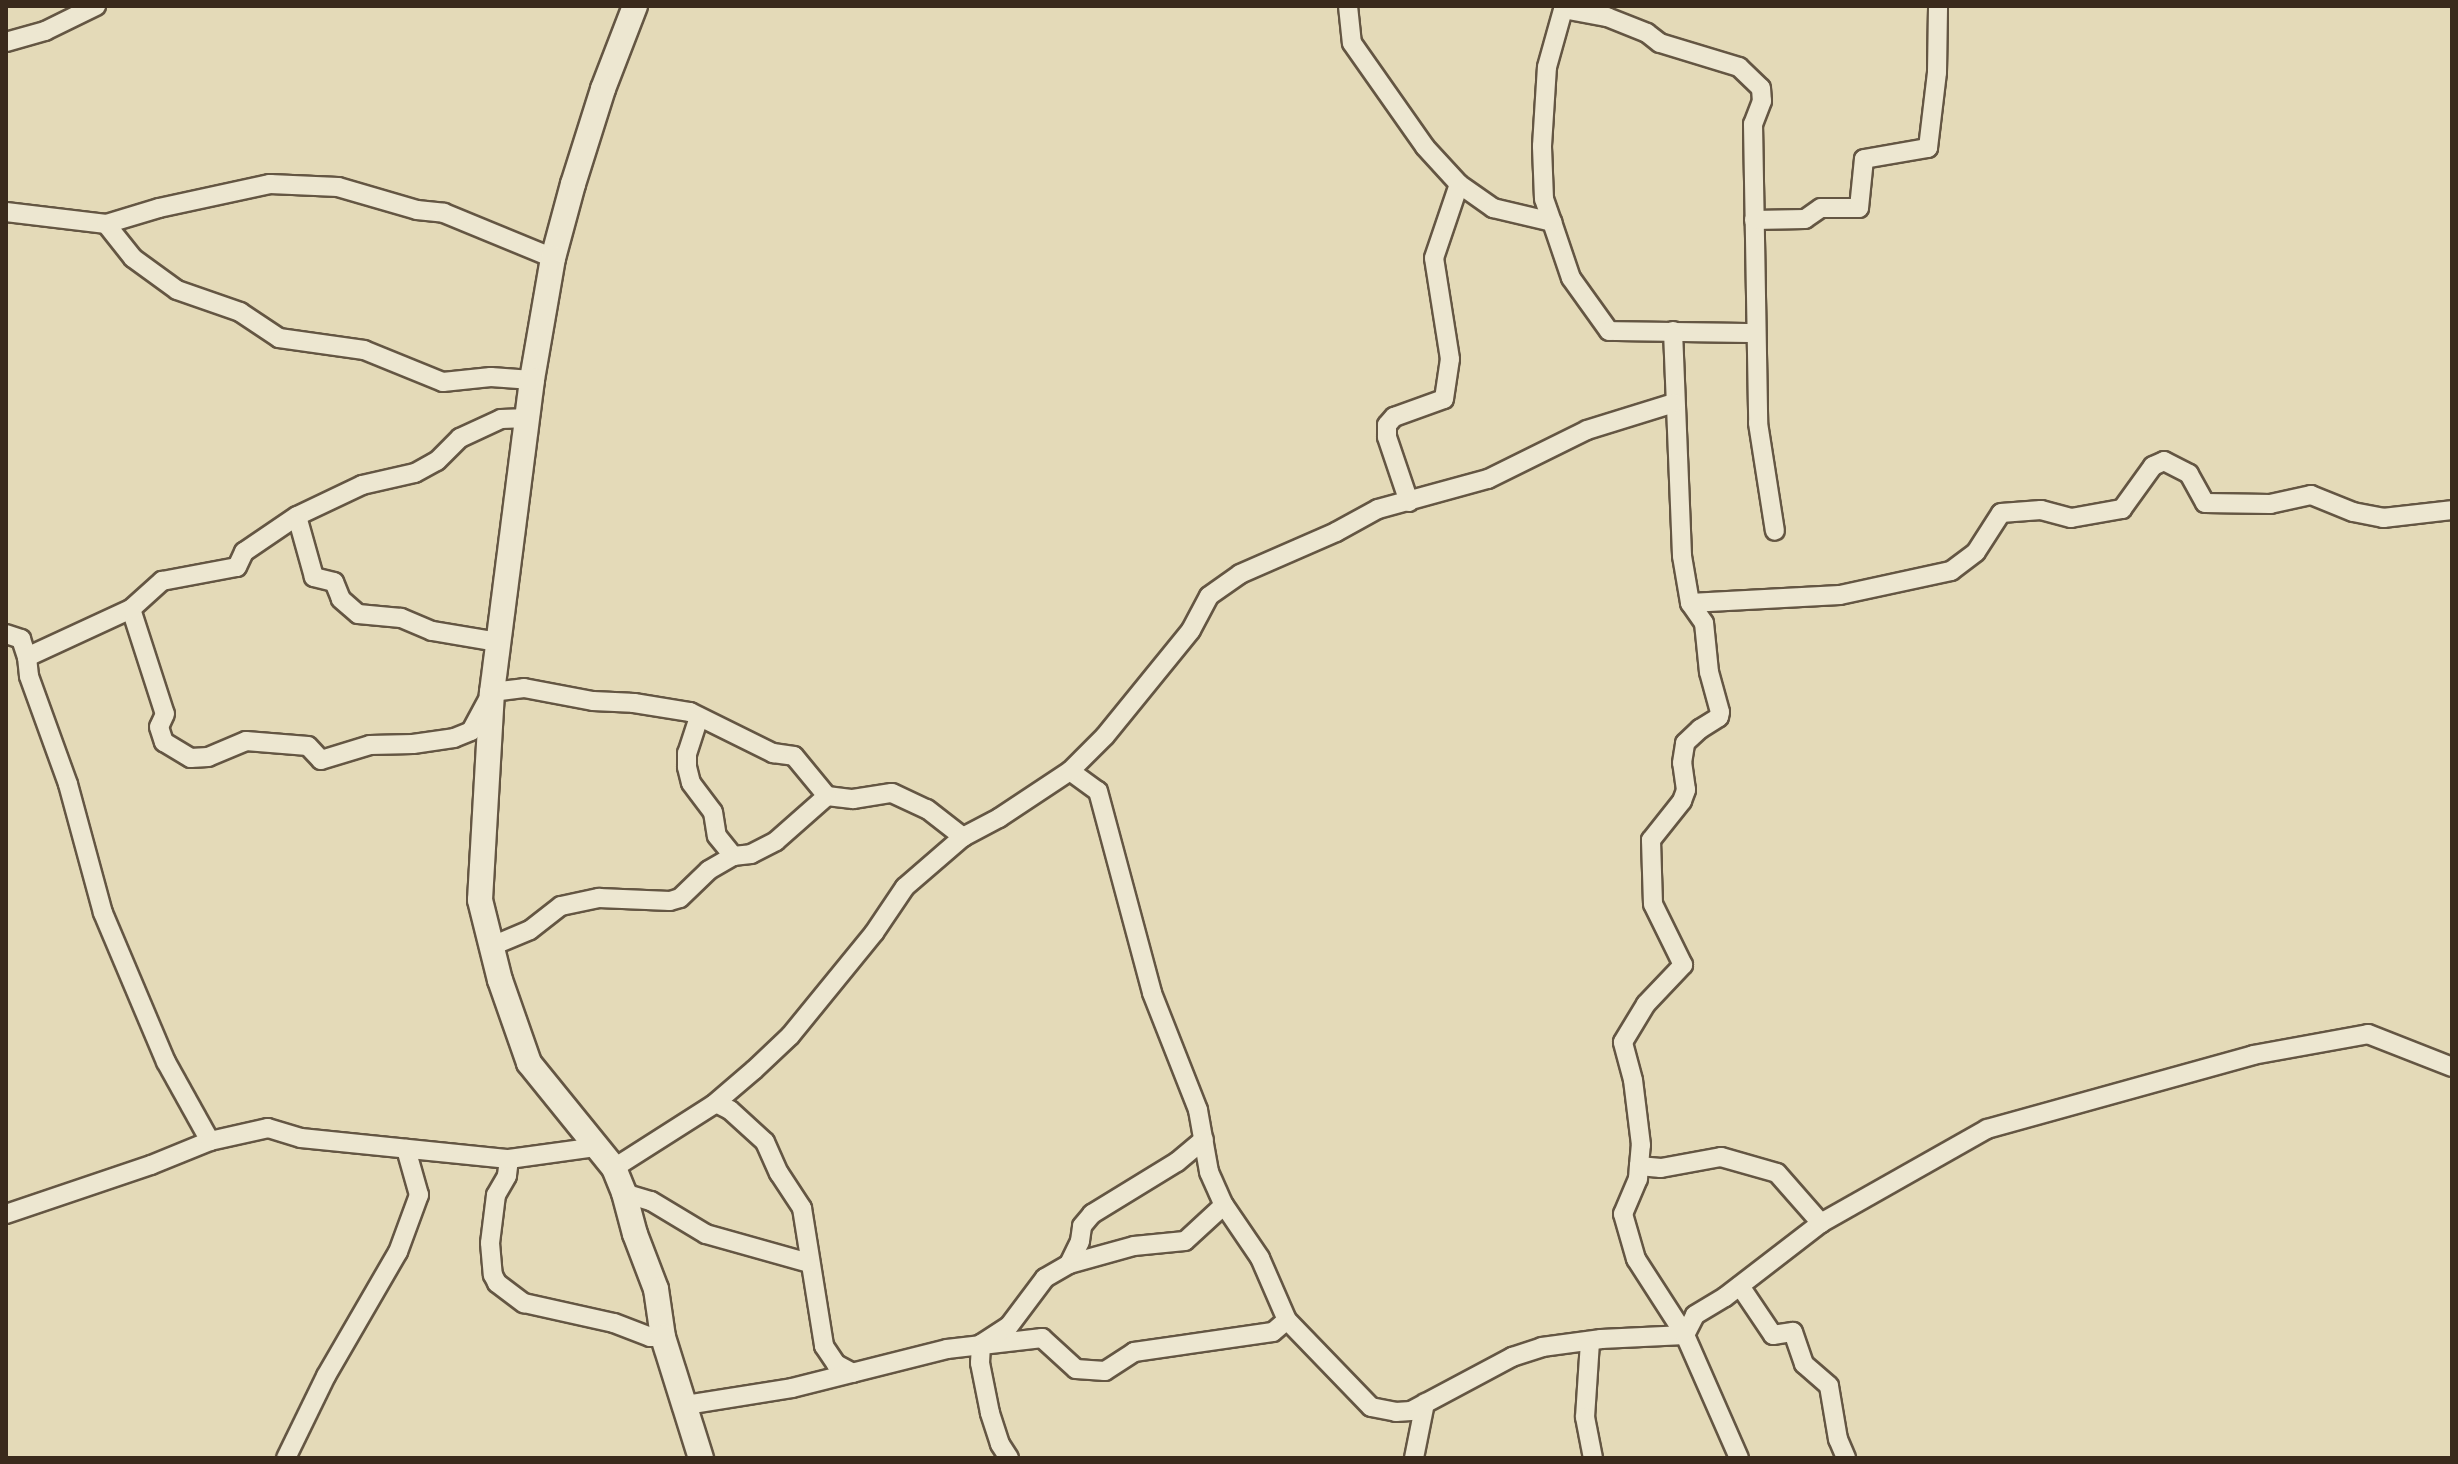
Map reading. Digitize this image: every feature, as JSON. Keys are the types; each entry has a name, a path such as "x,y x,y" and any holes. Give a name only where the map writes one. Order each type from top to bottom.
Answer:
{"street":[{"path":"6,42 45,31 96,6"},
{"path":"635,6 603,89 553,258 532,380 492,692 480,900 529,1063 614,1168 624,1193 635,1234 656,1289 663,1337 701,1458"},
{"path":"1348,6 1352,43 1425,147 1459,184 1493,208 1552,222"},
{"path":"1754,220 1805,219 1821,208 1859,208 1864,159 1928,148 1937,72 1938,6"},
{"path":"1756,333 1609,331 1571,278 1544,199 1542,146 1547,67 1564,7 1607,17 1647,33 1660,43 1739,67 1754,78 1761,88 1762,101 1753,124 1758,423 1775,531"},
{"path":"6,212 106,224 145,211 270,184 338,187 417,210 444,213 553,258"},
{"path":"1409,502 1387,437 1387,425 1394,417 1444,399 1450,359 1434,258 1459,184"},
{"path":"106,224 133,258 177,290 240,312 279,338 364,350 443,382 491,377 532,380"},
{"path":"1673,331 1682,556 1690,603 1704,623 1709,672 1720,712 1719,717 1685,743 1682,763 1686,790 1682,801 1651,840 1653,904 1683,965 1646,1004 1623,1042 1633,1080 1641,1145 1638,1179 1623,1214 1636,1259 1685,1335 1739,1458"},
{"path":"614,1168 716,1103 790,1036 874,933 905,887 963,837 999,818 1070,771 1105,736 1191,630 1209,596 1240,574 1325,537 1378,509 1488,479 1587,430 1674,403"},
{"path":"27,657 131,609 162,581 237,567 244,552 297,516 362,485 415,473 437,461 460,438 501,419 529,418"},
{"path":"1690,603 1840,595 1951,571 1976,552 2001,513 2041,510 2071,518 2122,509 2153,466 2164,461 2189,474 2205,503 2270,504 2311,495 2353,512 2383,518 2452,510"},
{"path":"297,516 314,577 334,582 341,599 358,614 401,618 432,631 498,642"},
{"path":"131,609 160,691 165,714 159,727 164,742 191,758 208,757 246,741 308,746 321,760 370,745 413,744 454,738 471,731 492,692"},
{"path":"6,634 21,639 29,676 68,784 103,913 166,1062 210,1141"},
{"path":"492,692 524,688 593,701 648,705 699,717 773,753 794,756 827,796 853,799 892,793 927,809 963,837"},
{"path":"699,717 687,753 687,767 691,783 713,812 717,836 733,856"},
{"path":"1070,771 1098,791 1152,993 1198,1110 1209,1172 1224,1205 1260,1258 1287,1320 1371,1407 1396,1412 1411,1411 1512,1357 1542,1347 1685,1335"},
{"path":"492,946 530,930 561,906 599,898 670,901 680,898 709,870 733,856 751,854 776,841 827,796"},
{"path":"1685,1335 1695,1315 1740,1286 1821,1223 1987,1129 2253,1055 2368,1034 2452,1067"},
{"path":"716,1103 730,1110 765,1142 779,1173 802,1208 824,1346 836,1364 853,1373"},
{"path":"6,1214 151,1165 210,1141 268,1128 301,1138 346,1139 406,1149 509,1159 597,1147"},
{"path":"1069,1264 1080,1241 1082,1226 1092,1214 1177,1162 1204,1139"},
{"path":"286,1458 326,1376 398,1252 419,1195 406,1149"},
{"path":"1639,1166 1661,1168 1721,1157 1777,1173 1821,1223"},
{"path":"509,1159 507,1176 496,1195 490,1243 493,1275 497,1283 524,1303 614,1323 650,1337 663,1337"},
{"path":"624,1193 651,1201 706,1234 809,1263"},
{"path":"981,1344 1009,1326 1045,1278 1069,1264 1134,1246 1185,1241 1224,1205"},
{"path":"1740,1286 1773,1335 1793,1332 1804,1364 1829,1386 1838,1439 1846,1458"},
{"path":"686,1405 792,1388 947,1349 1042,1338 1076,1369 1105,1371 1134,1352 1273,1332 1287,1320"},
{"path":"1590,1342 1585,1417 1593,1458"},
{"path":"981,1344 980,1363 990,1413 1000,1444 1009,1458"},
{"path":"1414,1458 1425,1403"}]}
